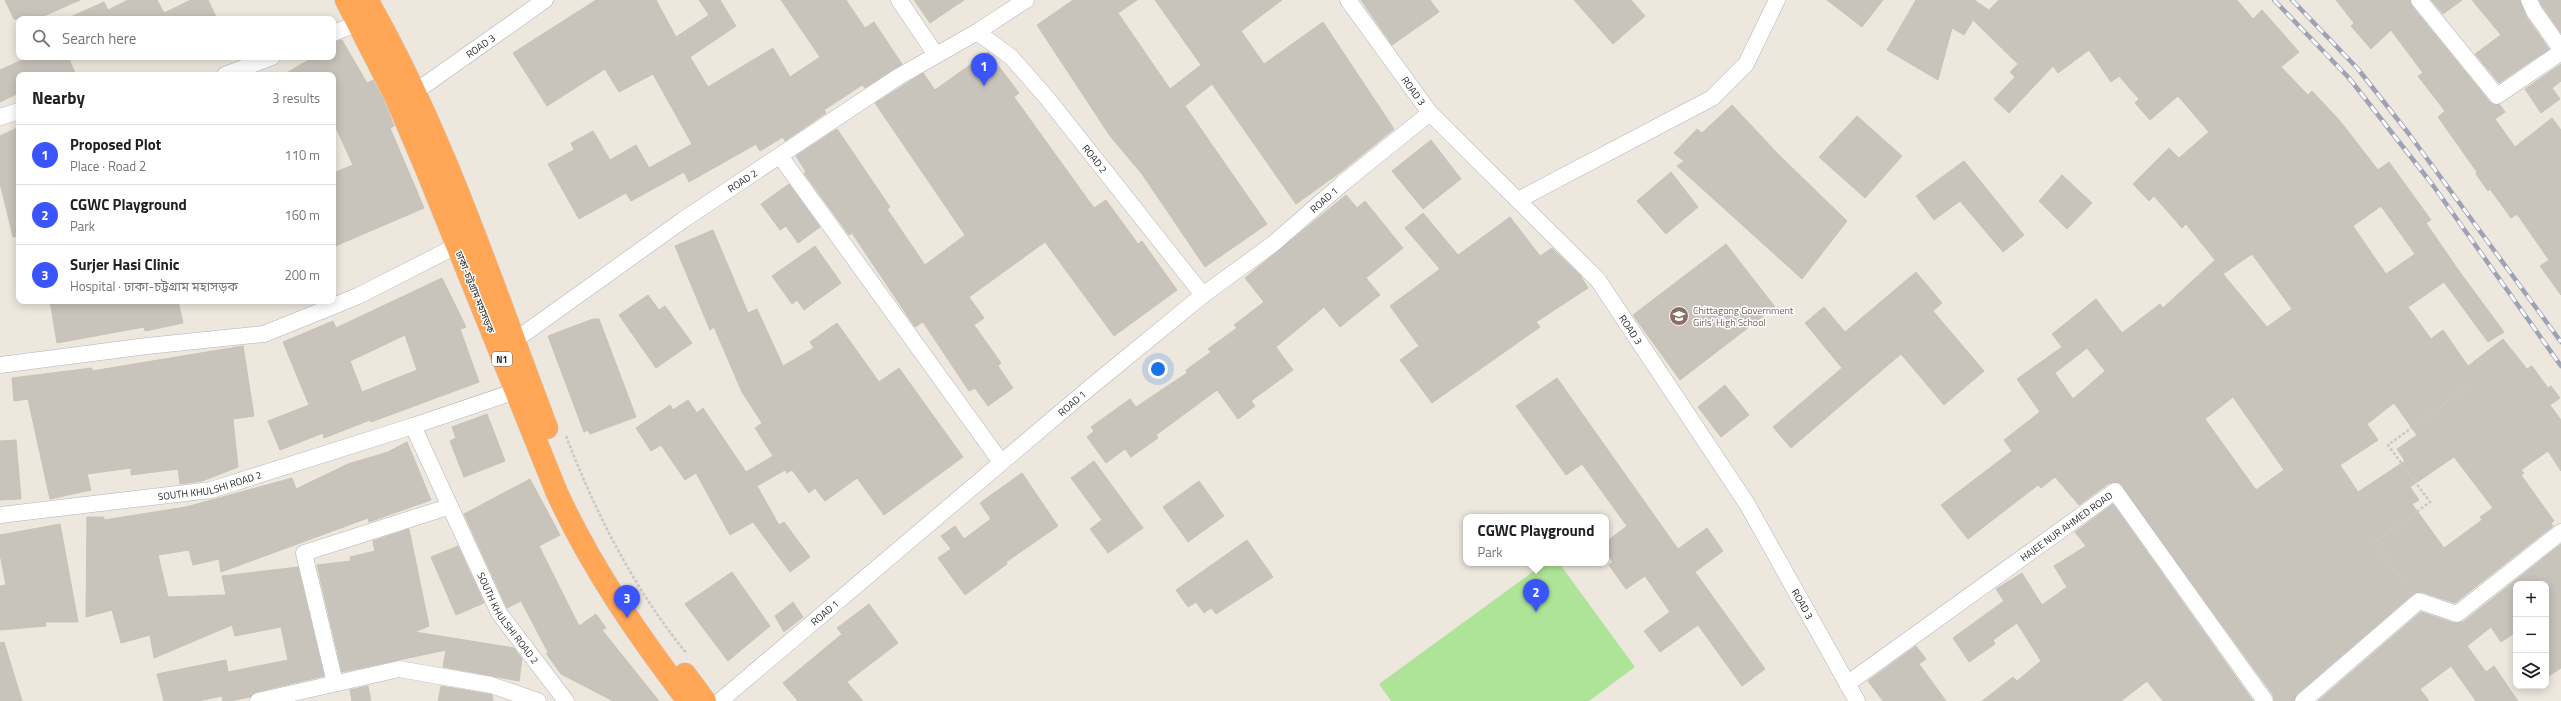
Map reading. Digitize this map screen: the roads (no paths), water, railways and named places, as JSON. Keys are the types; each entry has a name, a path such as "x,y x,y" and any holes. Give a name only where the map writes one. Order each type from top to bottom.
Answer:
{"highway":[{"name":"ঢাকা-চট্টগ্রাম মহাসড়ক","path":"346,0 368,13 415,92 460,199 514,341 523,389 576,535 606,585 651,652 688,701"},
{"name":"ঢাকা-চট্টগ্রাম মহাসড়ক","path":"368,13 396,98 456,246 576,506 587,528 625,593 705,701"}],"street":[{"name":"ROAD 3","path":"415,92 545,0"},
{"path":"899,0 936,56"},
{"name":"ROAD 2","path":"514,341 683,220 898,78 978,32 1026,0"},
{"name":"ROAD 3","path":"1348,0 1430,113 1598,280 1747,504 1857,701"},
{"path":"1518,200 1712,98 1746,64 1777,0"},
{"path":"2419,0 2497,96 2561,51 2534,11 2529,0"},
{"path":"336,31 368,13"},
{"name":"ROAD 2","path":"978,32 1011,57 1047,98 1203,294"},
{"path":"234,72 264,60"},
{"path":"0,117 16,112"},
{"name":"ROAD 1","path":"720,701 1001,462 1203,294 1273,244 1343,183 1430,113"},
{"path":"780,156 1001,462"},
{"path":"0,365 147,346 264,334 358,296 456,246"},
{"name":"SOUTH KHULSHI ROAD 2","path":"0,515 211,490 413,426 523,389"},
{"name":"SOUTH KHULSHI ROAD 2","path":"413,426 448,507 499,613 566,701"},
{"name":"HAJEE NUR AHMED ROAD","path":"1847,684 2115,491 2266,701"},
{"path":"335,683 304,553 448,507"},
{"path":"2303,701 2419,601 2457,614 2561,532"},
{"path":"258,701 399,669 491,685 538,701"}],"railway":[{"path":"2274,0 2349,78 2432,184 2561,366"},
{"path":"2292,0 2358,69 2409,134 2561,342"}],"place":[{"name":"Proposed Plot","path":"984,86"},
{"name":"Chittagong Government Girls' High School","path":"1679,316"},
{"name":"CGWC Playground","path":"1536,612"},
{"name":"Surjer Hasi Clinic","path":"627,618"}]}
